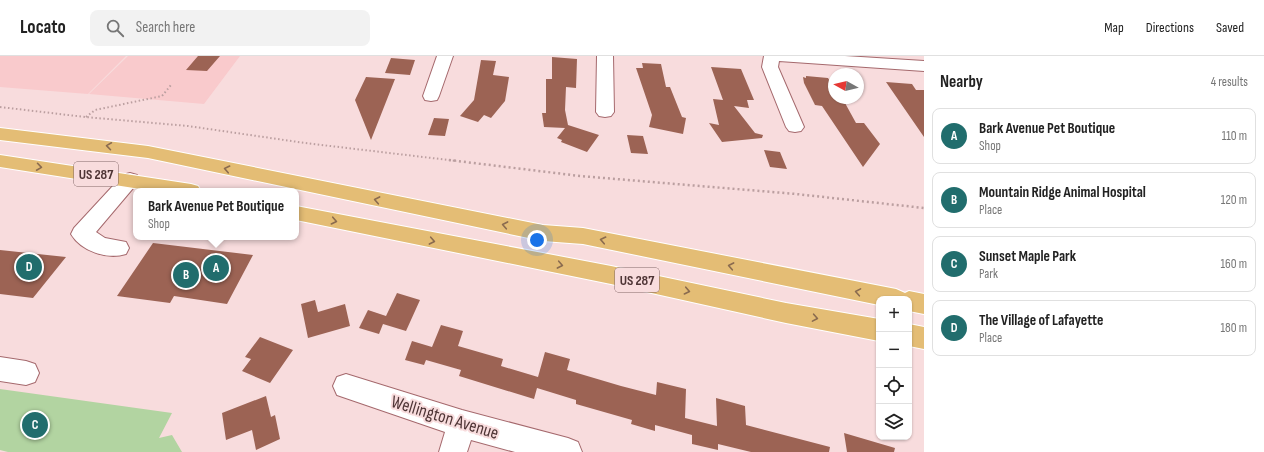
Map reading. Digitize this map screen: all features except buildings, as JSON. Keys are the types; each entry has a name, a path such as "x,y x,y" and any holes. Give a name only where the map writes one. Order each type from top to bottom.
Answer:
{"main road":[{"name":"US 287","path":"0,134 51,138 148,152 543,233 583,236 881,296"},
{"name":"US 287","path":"0,161 174,188"},
{"name":"US 287","path":"299,214 611,275 786,313 876,329"},
{"path":"912,302 924,304"},
{"path":"912,336 924,338"}],"street":[{"path":"431,96 445,56"},
{"path":"605,56 605,112"},
{"path":"772,56 770,67 795,127"},
{"path":"778,56 924,66"},
{"path":"118,248 100,246 82,234 130,180"},
{"path":"0,369 26,373"},
{"name":"Wellington Avenue","path":"346,386 462,424 568,452"},
{"path":"453,452 462,424"}],"path":[{"path":"86,117 95,110 162,96 170,84"},
{"path":"0,107 86,117 188,126 305,143 580,176 796,194 924,208"}],"shaded area":[{"path":"0,56 126,56 88,94 0,87"},
{"path":"128,56 240,56 204,104 89,94"}],"green space":[{"path":"0,389 172,413 159,438 172,435 182,452 8,452 0,450"}],"place":[{"name":"The Village of Lafayette","path":"29,267"},
{"name":"Bark Avenue Pet Boutique","path":"216,268"},
{"name":"Mountain Ridge Animal Hospital","path":"186,275"},
{"name":"Sunset Maple Park","path":"35,425"}]}
